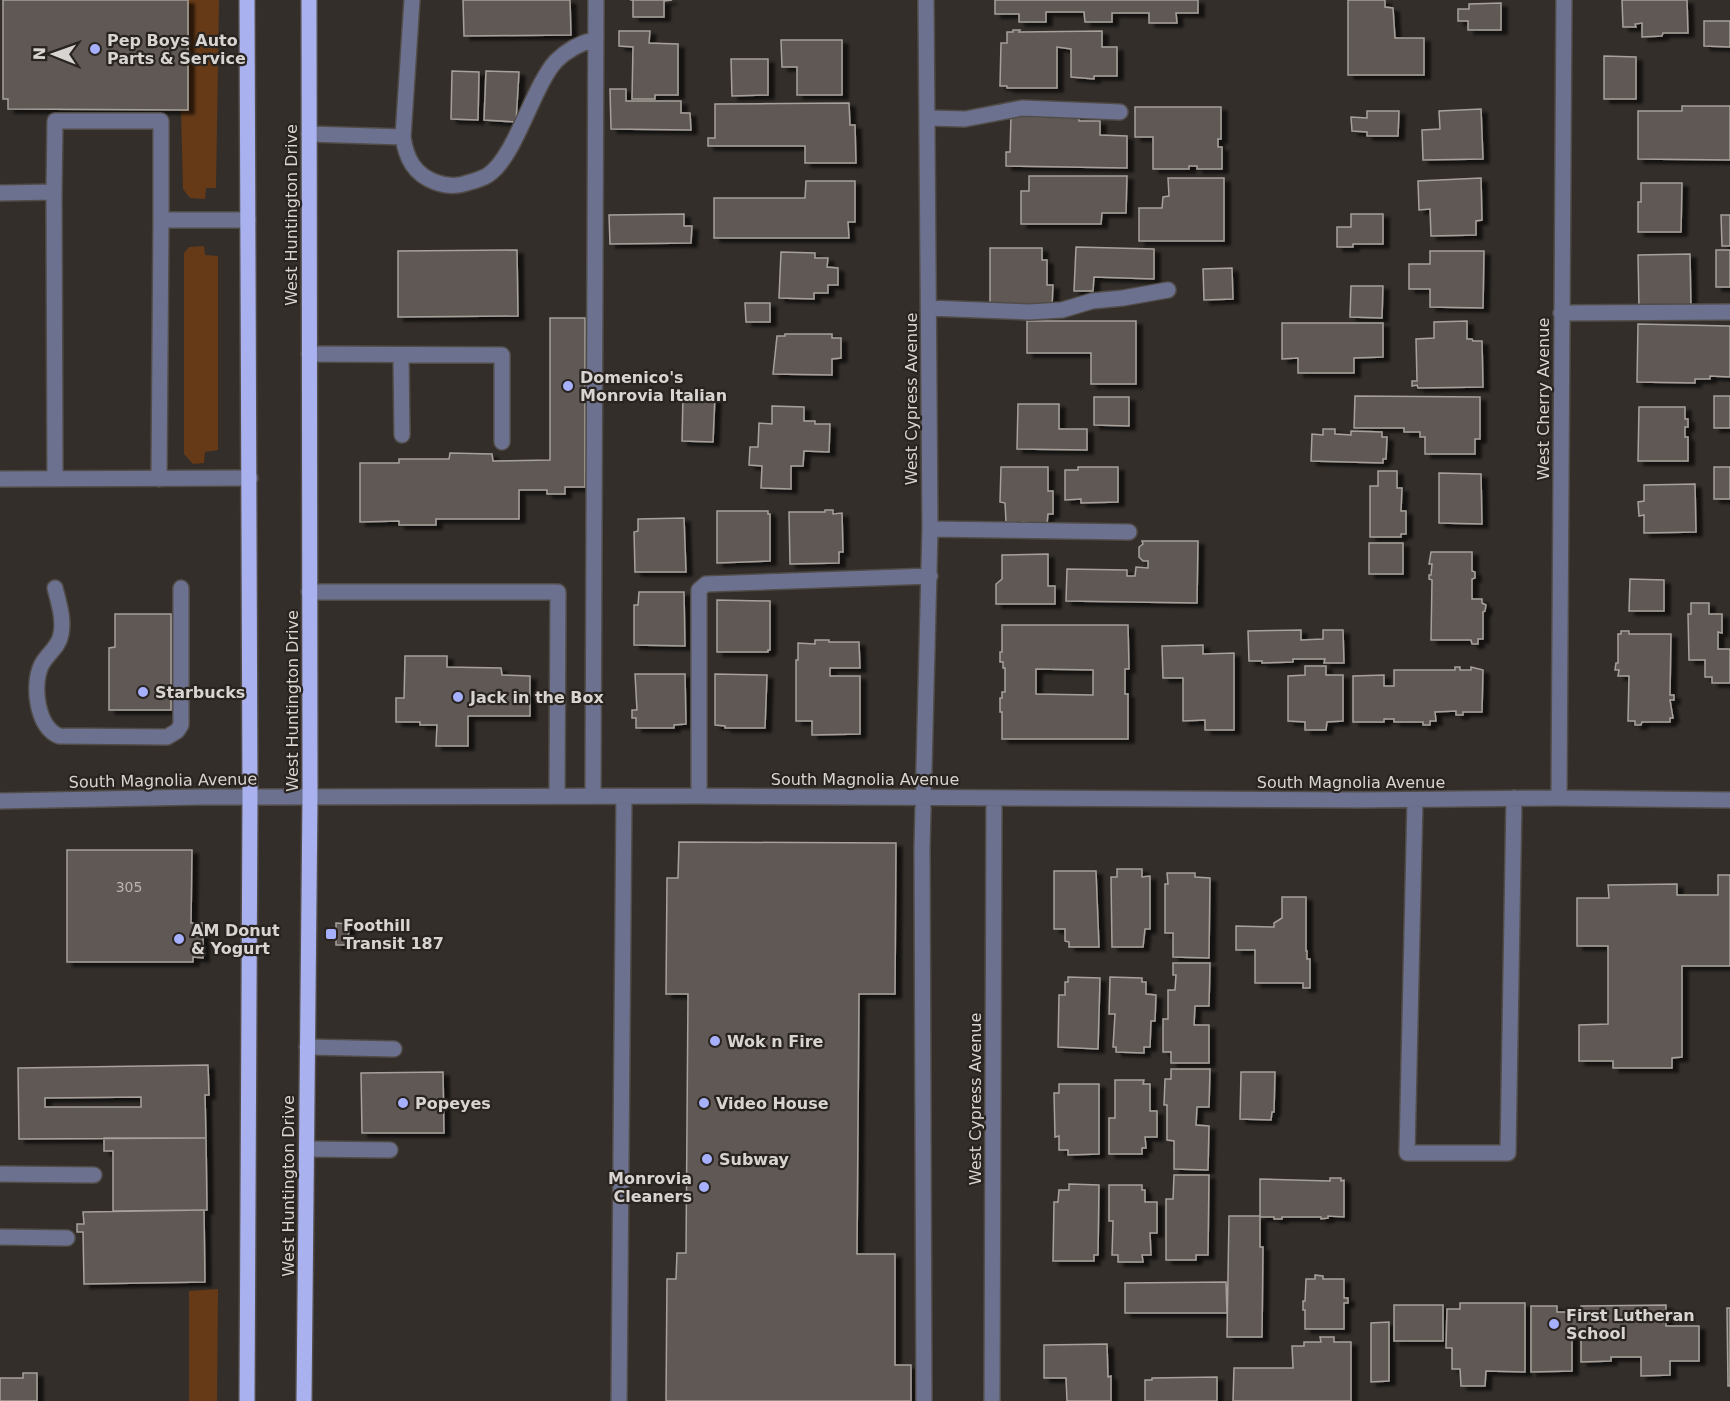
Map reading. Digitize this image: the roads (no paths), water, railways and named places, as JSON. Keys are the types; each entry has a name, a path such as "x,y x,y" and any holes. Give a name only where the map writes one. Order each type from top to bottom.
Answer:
{"main road":[{"path":"247,0 250,478 247,1401"},
{"name":"West Huntington Drive","path":"304,1401 310,797 309,0"}],"street":[{"path":"412,0 403,137 405,153 414,168 428,179 444,186 458,186 490,174 504,157 555,63 579,43 596,39"},
{"path":"593,796 596,0"},
{"name":"West Cypress Avenue","path":"924,1401 923,798 930,576 926,0"},
{"name":"West Cherry Avenue","path":"1559,798 1564,0"},
{"path":"928,118 964,119 1022,108 1120,112"},
{"path":"55,479 55,121 160,121 159,478"},
{"path":"309,134 403,137"},
{"path":"0,193 54,192"},
{"path":"161,220 248,220"},
{"path":"929,308 1029,312 1062,310 1092,301 1168,290"},
{"path":"1561,313 1730,312"},
{"path":"309,354 501,355 502,442"},
{"path":"401,355 402,435"},
{"path":"0,479 250,478"},
{"path":"930,529 1129,532"},
{"path":"699,796 699,591 706,584 930,576"},
{"path":"55,588 62,619 61,637 55,649 41,665 37,687 39,708 45,724 53,734 59,736 167,737 177,731 181,725 181,588"},
{"path":"309,592 558,592 557,796"},
{"name":"South Magnolia Avenue","path":"0,801 250,796 1730,800"},
{"path":"619,1401 624,796"},
{"name":"West Cypress Avenue","path":"992,1401 994,798"},
{"path":"1415,800 1407,1152 1508,1152 1514,798"},
{"path":"307,1047 394,1048"},
{"path":"307,1149 390,1150"},
{"path":"0,1174 94,1175"},
{"path":"0,1237 67,1238"}],"place":[{"name":"Pep Boys Auto Parts & Service","path":"95,49"},
{"name":"Domenico's Monrovia Italian","path":"568,386"},
{"name":"Starbucks","path":"143,692"},
{"name":"Jack in the Box","path":"458,697"},
{"name":"Foothill Transit 187","path":"331,934"},
{"name":"AM Donut & Yogurt","path":"179,939"},
{"name":"Wok n Fire","path":"715,1041"},
{"name":"Popeyes","path":"403,1103"},
{"name":"Video House","path":"704,1103"},
{"name":"Subway","path":"707,1159"},
{"name":"Monrovia Cleaners","path":"704,1187"},
{"name":"First Lutheran School","path":"1554,1324"}]}
